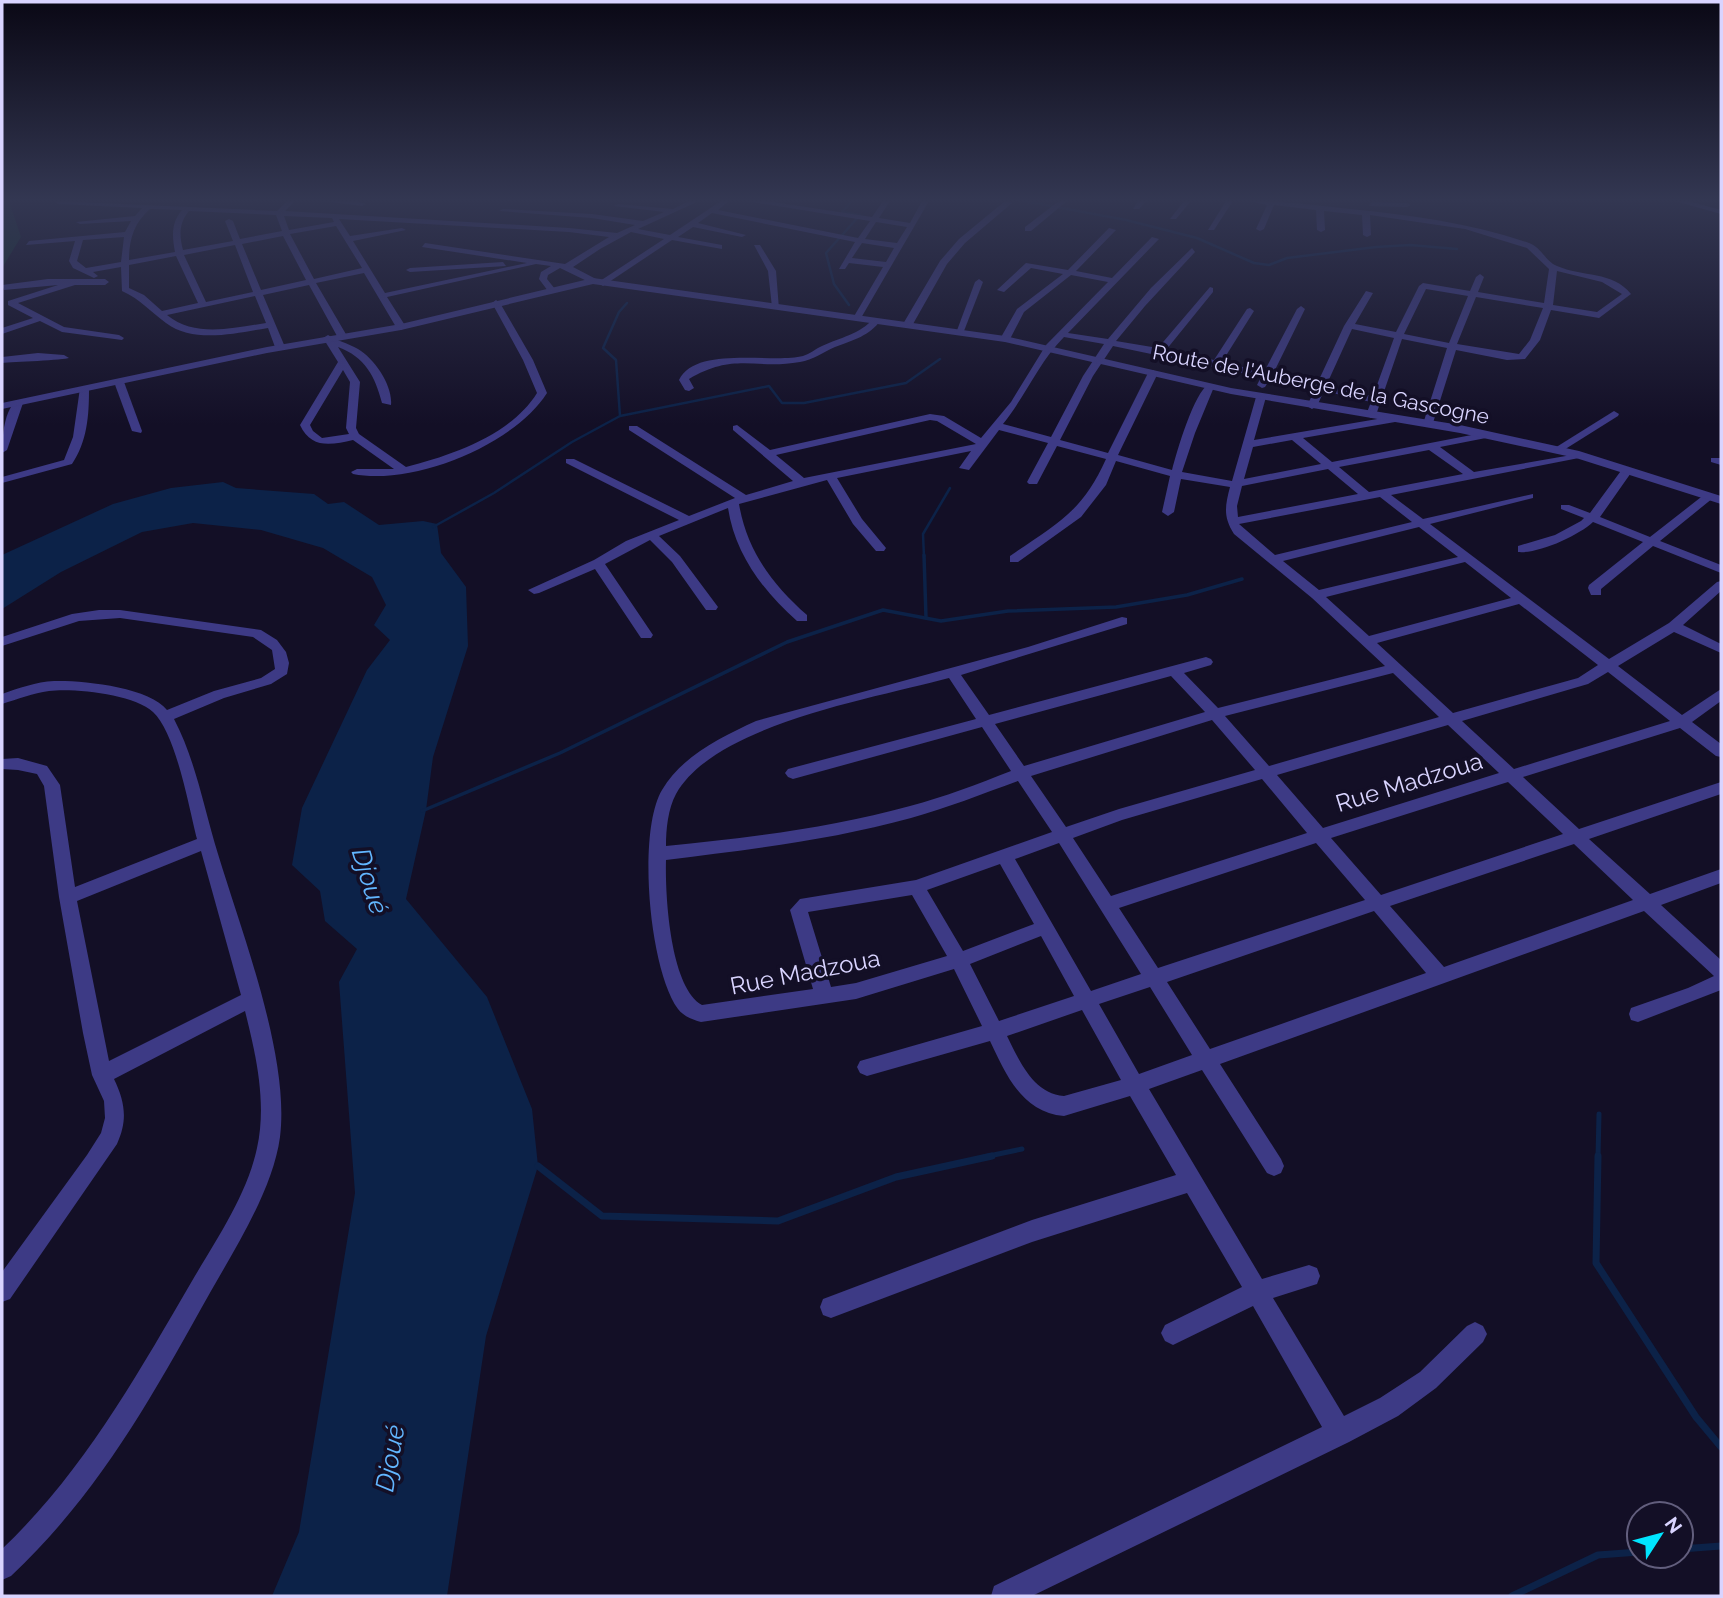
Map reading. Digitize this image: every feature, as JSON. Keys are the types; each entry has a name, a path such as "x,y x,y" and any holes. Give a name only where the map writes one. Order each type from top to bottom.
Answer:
{"street":[{"path":"94,276 141,295 178,327 190,330 226,330 272,325"},
{"path":"125,276 125,289"},
{"path":"187,276 202,303"},
{"path":"249,276 280,347"},
{"path":"309,276 342,336"},
{"path":"160,314 339,276"},
{"path":"369,276 401,327"},
{"path":"382,296 478,276"},
{"path":"544,276 543,279 551,289"},
{"path":"584,276 598,282 608,276"},
{"path":"773,276 776,307"},
{"path":"858,318 881,276"},
{"path":"908,324 935,276"},
{"path":"1001,290 1015,276"},
{"path":"1005,339 1020,311 1065,276"},
{"path":"1087,276 1112,281"},
{"path":"965,468 1015,403 1060,334 1118,276"},
{"path":"1032,482 1110,343 1166,276"},
{"path":"1349,326 1516,359 1534,346 1552,292 1552,276"},
{"path":"1371,415 1399,336 1420,288 1600,315 1627,292 1587,276"},
{"path":"1428,424 1452,346 1480,277"},
{"path":"6,305 74,282"},
{"path":"4,288 28,283 105,282"},
{"name":"Route de l'Auberge de la Gascogne","path":"2,406 280,347 401,327 551,289 598,282 1005,339 1209,387 1428,424 1579,455 1715,498"},
{"path":"959,331 979,282"},
{"path":"1160,351 1210,290"},
{"path":"1311,406 1349,326 1369,293"},
{"path":"357,472 404,471 436,460 514,426 539,400 542,393 505,315 496,303"},
{"path":"6,305 65,330 119,338"},
{"path":"1301,309 1258,396 1250,444 1231,506 1232,522 1238,531 1270,560 1317,595 1721,971"},
{"path":"1217,363 1250,311"},
{"path":"2,331 42,318"},
{"path":"689,388 685,377 709,362 736,358 803,359 860,336 877,320"},
{"path":"1060,334 1160,351 1376,400"},
{"path":"330,340 355,382 351,428 355,436 404,471"},
{"path":"330,340 374,366 387,402"},
{"path":"2,360 38,356 64,358"},
{"path":"343,361 305,425 308,433 316,440 335,441 355,436"},
{"path":"1014,559 1077,515 1100,485 1153,373"},
{"path":"119,382 136,431"},
{"path":"1168,512 1175,474 1194,418 1209,387"},
{"path":"2,480 68,462 78,432 84,390"},
{"path":"2,450 18,403"},
{"path":"1555,451 1614,414"},
{"path":"767,454 930,417 940,418 982,444"},
{"path":"1250,444 1395,419"},
{"path":"997,426 1222,484 1236,484 1487,435"},
{"path":"633,428 739,501"},
{"path":"737,428 801,482"},
{"path":"1295,437 1366,495"},
{"path":"534,590 598,563 629,544 739,501 801,482 982,444"},
{"path":"1430,445 1471,475"},
{"path":"1232,522 1579,455"},
{"path":"570,461 689,520"},
{"path":"1522,549 1562,538 1594,518 1627,470"},
{"path":"830,476 857,522 880,548"},
{"path":"1382,493 1721,752"},
{"path":"1270,560 1530,496"},
{"path":"1596,592 1594,588 1602,580 1715,498"},
{"path":"739,501 740,534 763,578 777,596 802,618"},
{"path":"1565,507 1721,569"},
{"path":"652,536 676,559 711,607"},
{"path":"1317,595 1468,558"},
{"path":"598,563 646,635"},
{"path":"824,995 799,910 802,906 916,887 1062,834 1262,772 1451,722 1583,681 1674,626 1721,585"},
{"path":"1367,641 1522,599"},
{"path":"2,642 77,617 120,614 256,633 271,641 283,658 282,671 266,681 219,694 166,716"},
{"path":"1122,621 1071,640 761,725 735,737 694,765 669,792 662,810 657,854 796,838 904,814 974,793 1021,772 1213,714 1395,668"},
{"path":"1674,626 1721,649"},
{"path":"793,773 1206,662"},
{"path":"952,672 1062,834 1274,1166"},
{"path":"1175,672 1441,977"},
{"path":"2,699 56,686 82,688 142,699 156,706 166,716 183,760 251,999 268,1076 272,1118 265,1157 227,1241 158,1364 81,1483 31,1541 2,1567"},
{"name":"Rue Madzoua","path":"1106,905 1319,835 1682,722 1721,694"},
{"path":"2,764 42,770 52,785 68,897 102,1075 114,1101 115,1118 110,1136 2,1291"},
{"path":"867,1067 995,1031 1721,788"},
{"path":"68,897 206,842"},
{"name":"Rue Madzoua","path":"657,854 659,909 673,975 684,1003 701,1014 856,991 959,960 1045,928"},
{"path":"1004,855 1191,1181 1340,1433"},
{"path":"916,887 959,960 1016,1074 1033,1094 1053,1105 1064,1106 1135,1084 1441,977 1721,876"},
{"path":"1638,1014 1684,998 1721,981"},
{"path":"102,1075 251,999"},
{"path":"831,1307 1032,1231 1191,1181"},
{"path":"1173,1333 1257,1292 1309,1276"},
{"path":"1004,1596 1389,1407 1428,1380 1475,1334"}],"water":[{"name":"Djoué","path":"223,482 236,488 314,494 328,504 344,502 379,525 423,521 437,524 441,553 466,587 468,646 433,757 426,810 406,899 487,997 532,1109 538,1166 486,1336 447,1596 272,1596 299,1532 355,1193 339,982 357,949 325,921 320,891 292,865 302,808 367,670 390,640 374,625 386,605 372,577 323,548 261,530 193,523 142,532 61,572 2,609 2,555 113,504 171,488"}],"waterway":[{"path":"832,276 834,284 849,305"},
{"path":"620,416 616,360 603,348 619,312 627,303"},
{"path":"620,416 769,386 782,403 804,403 906,383 940,359"},
{"path":"433,527 494,493 572,442 620,416"},
{"path":"924,557 923,534 950,488"},
{"path":"924,555 926,618"},
{"path":"422,811 560,753 787,642 883,610 941,621 1008,611 1116,607 1187,595 1242,579"},
{"path":"1598,1157 1599,1114"},
{"path":"984,1157 1022,1149"},
{"path":"538,1166 602,1216 778,1221 896,1177 992,1156"},
{"path":"1598,1156 1596,1263 1696,1417 1721,1447"},
{"path":"1695,1548 1721,1546"},
{"path":"1512,1596 1598,1555 1625,1553"}]}
